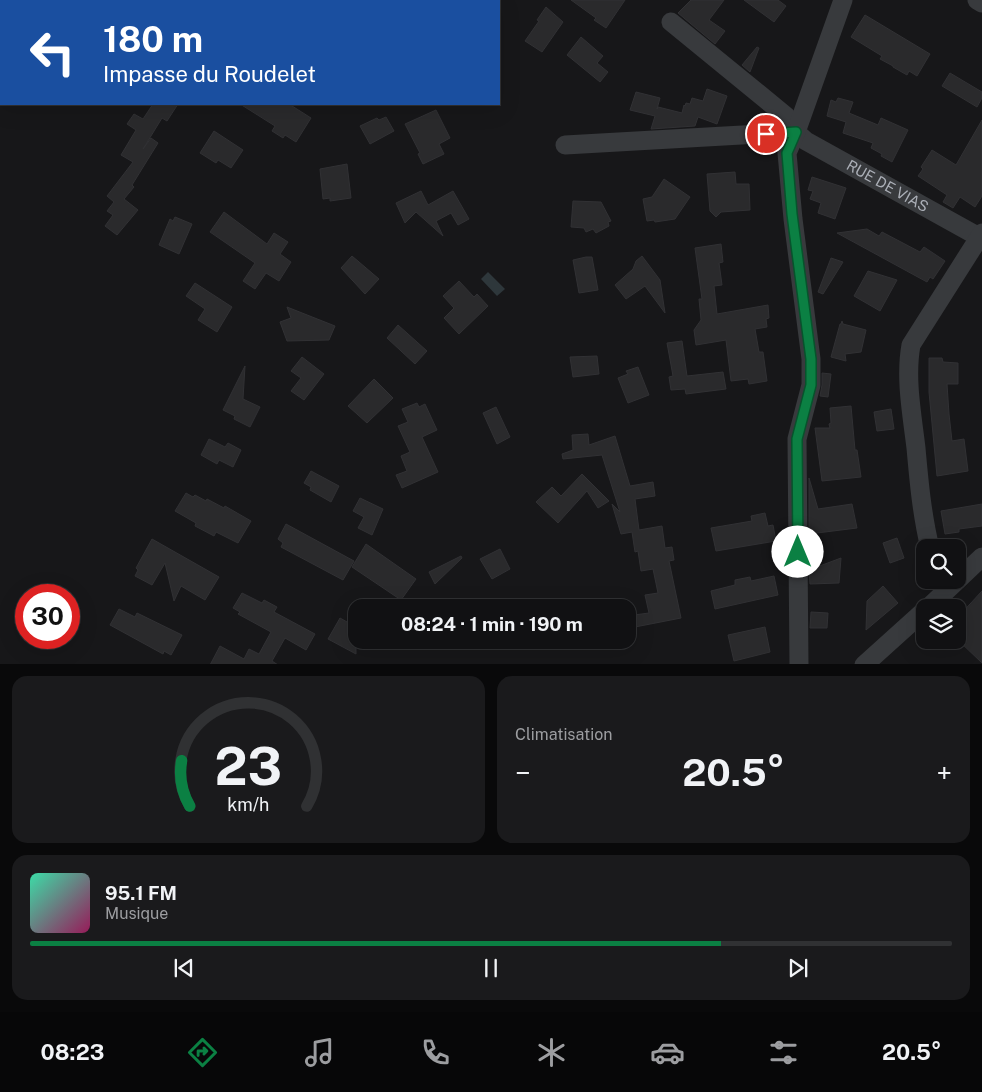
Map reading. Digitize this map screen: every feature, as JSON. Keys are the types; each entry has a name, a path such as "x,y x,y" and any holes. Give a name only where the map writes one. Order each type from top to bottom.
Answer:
{"street":[{"path":"799,664 797,439 811,385 811,359 792,214 787,153 843,0"},
{"path":"977,0 982,3"},
{"name":"RUE DE VIAS","path":"671,22 786,116 796,132 806,141 981,235"},
{"path":"565,145 796,132"},
{"path":"928,539 922,509 912,417 908,362 911,344 981,235"},
{"path":"936,594 982,557"},
{"path":"864,664 916,618"}],"shaded area":[{"path":"488,272 505,289 497,296 481,279"}],"building":[{"path":"571,0 625,0 606,28 594,20 596,18"},
{"path":"691,0 724,0 709,20 725,31 715,44 678,13"},
{"path":"744,0 778,0 786,6 774,22"},
{"path":"546,7 563,22 542,52 525,41"},
{"path":"865,15 930,54 917,76 909,71 907,75 893,67 880,59 882,56 851,37"},
{"path":"581,37 603,56 597,63 608,72 600,82 567,55"},
{"path":"757,47 759,48 750,72 742,65"},
{"path":"950,73 982,92 982,98 977,107 942,86"},
{"path":"707,89 727,96 717,124 698,117 695,126 651,129 655,116 630,110 636,92 660,98 657,109 658,107 682,113 684,105 686,103 690,104 692,98 703,101"},
{"path":"838,98 853,102 849,113 878,125 881,118 908,130 892,162 871,148 873,143 843,133 846,122 827,116 831,100 836,102"},
{"path":"152,105 177,105 167,121 162,118 143,149 151,138 158,143 132,185 134,187 124,199 138,210 117,235 105,226 113,215 107,211 114,202 107,196 133,162 121,155 136,130 127,124 134,114 143,119"},
{"path":"242,105 291,105 311,118 296,142 285,135 283,138 272,131 275,126"},
{"path":"436,110 450,138 439,144 444,154 423,164 418,154 420,153 405,124"},
{"path":"386,117 394,131 370,144 360,126 377,118 379,120"},
{"path":"982,120 982,196 975,207 960,197 953,208 943,202 947,195 918,176 923,169 921,167 932,150 956,165"},
{"path":"214,131 243,150 231,168 218,160 216,163 200,153"},
{"path":"347,164 351,198 330,201 330,198 323,199 320,169"},
{"path":"735,172 736,184 749,184 750,210 721,212 716,217 710,211 707,174"},
{"path":"812,177 846,188 835,219 818,213 821,203 810,199 813,191 808,190"},
{"path":"664,179 690,197 675,219 655,222 654,220 647,221 643,199 652,197"},
{"path":"421,191 428,205 453,191 469,219 458,225 451,213 436,221 443,236 416,212 405,223 396,203"},
{"path":"573,201 601,202 611,221 608,222 609,226 596,233 593,229 586,232 584,228 571,227"},
{"path":"224,212 267,244 274,233 288,242 280,254 291,262 279,281 266,273 255,289 243,281 255,263 210,232"},
{"path":"175,217 192,224 179,254 159,245 170,219 173,221"},
{"path":"867,229 879,236 882,232 920,252 924,247 945,261 933,279 930,277 927,282 837,233"},
{"path":"721,244 723,262 719,263 722,285 714,286 717,314 768,305 769,318 766,319 767,327 755,329 759,352 763,352 767,381 749,384 748,379 731,381 726,340 696,345 694,330 701,320 699,299 702,299 695,248"},
{"path":"352,256 379,279 365,294 341,268"},
{"path":"642,256 660,280 665,313 645,286 626,299 615,285 633,269 636,261"},
{"path":"592,257 598,290 579,293 573,260"},
{"path":"831,258 843,262 823,294 818,292"},
{"path":"868,271 897,280 880,311 854,296"},
{"path":"459,281 474,297 477,294 488,306 459,334 444,318 454,308 443,296"},
{"path":"195,283 232,307 217,332 198,320 205,309 186,296"},
{"path":"287,307 335,326 329,340 287,341 280,322 291,318"},
{"path":"842,321 843,324 866,330 861,352 845,354 846,361 831,357"},
{"path":"398,325 427,351 415,364 387,338"},
{"path":"682,341 687,376 723,372 726,389 686,394 685,389 671,390 669,377 673,376 667,343"},
{"path":"597,356 599,374 573,377 570,357"},
{"path":"302,357 324,374 304,400 291,391 301,378 291,371"},
{"path":"929,358 942,358 943,362 958,363 958,384 947,384 949,414 952,441 964,439 968,471 937,476 929,392"},
{"path":"245,366 243,399 260,407 250,427 234,419 235,416 223,410"},
{"path":"638,367 649,395 628,403 618,378 628,374 626,371"},
{"path":"822,373 831,374 828,397 820,396"},
{"path":"374,379 393,398 367,423 348,406"},
{"path":"417,403 419,407 425,404 437,430 422,437 438,472 402,488 396,475 407,471 401,456 410,452 398,426 408,422 402,409"},
{"path":"851,406 855,450 857,450 861,477 822,481 815,428 830,428 830,408"},
{"path":"496,407 510,437 497,444 483,413"},
{"path":"891,409 894,429 877,431 874,412"},
{"path":"588,434 589,445 615,436 630,486 653,482 655,496 635,499 639,530 662,526 665,548 672,547 674,560 669,561 681,618 636,627 636,615 649,613 645,595 658,593 653,569 641,571 638,551 635,552 632,532 621,534 612,504 620,512 602,455 563,459 562,454 573,450 572,435"},
{"path":"209,439 225,447 228,443 241,450 233,467 219,460 217,464 201,455"},
{"path":"311,471 339,486 331,502 310,490 311,487 304,483"},
{"path":"582,474 609,501 598,508 587,491 558,523 536,502 552,487 561,496"},
{"path":"809,478 818,509 852,504 857,528 809,534"},
{"path":"186,493 206,501 207,499 224,508 225,506 251,521 238,543 216,532 214,536 195,526 196,523 175,511"},
{"path":"360,498 383,509 372,535 358,528 364,517 353,511"},
{"path":"982,504 982,526 959,529 959,532 945,534 941,511"},
{"path":"765,513 768,526 773,525 776,541 716,551 711,528 752,521 751,516"},
{"path":"286,524 354,561 343,580 281,547 283,543 278,539"},
{"path":"897,538 904,558 890,563 883,543"},
{"path":"152,539 219,577 205,600 181,586 174,601 165,563 152,585 135,576 138,570 136,568"},
{"path":"366,544 416,579 402,599 400,599 352,567"},
{"path":"500,549 510,569 492,579 480,559"},
{"path":"461,556 462,558 435,584 429,572"},
{"path":"841,558 839,583 810,584 809,570"},
{"path":"774,576 778,595 715,609 711,591 735,585 735,580 750,577 751,581"},
{"path":"883,586 898,603 866,630 867,601"},
{"path":"982,591 982,663 966,648 966,608"},
{"path":"242,593 262,603 264,600 277,607 274,612 315,634 306,650 285,638 272,661 276,664 211,664 220,646 244,659 249,649 259,654 271,632 238,614 240,612 233,608"},
{"path":"119,609 135,617 137,613 182,635 171,655 164,651 163,654 110,625"},
{"path":"811,612 828,613 827,628 810,628"},
{"path":"340,618 348,622 348,649 356,649 356,654 328,639"},
{"path":"765,627 770,652 734,661 728,635"}],"route":[{"path":"766,134 796,132 787,153 792,214 811,359 811,385 797,439 798,552"}]}
